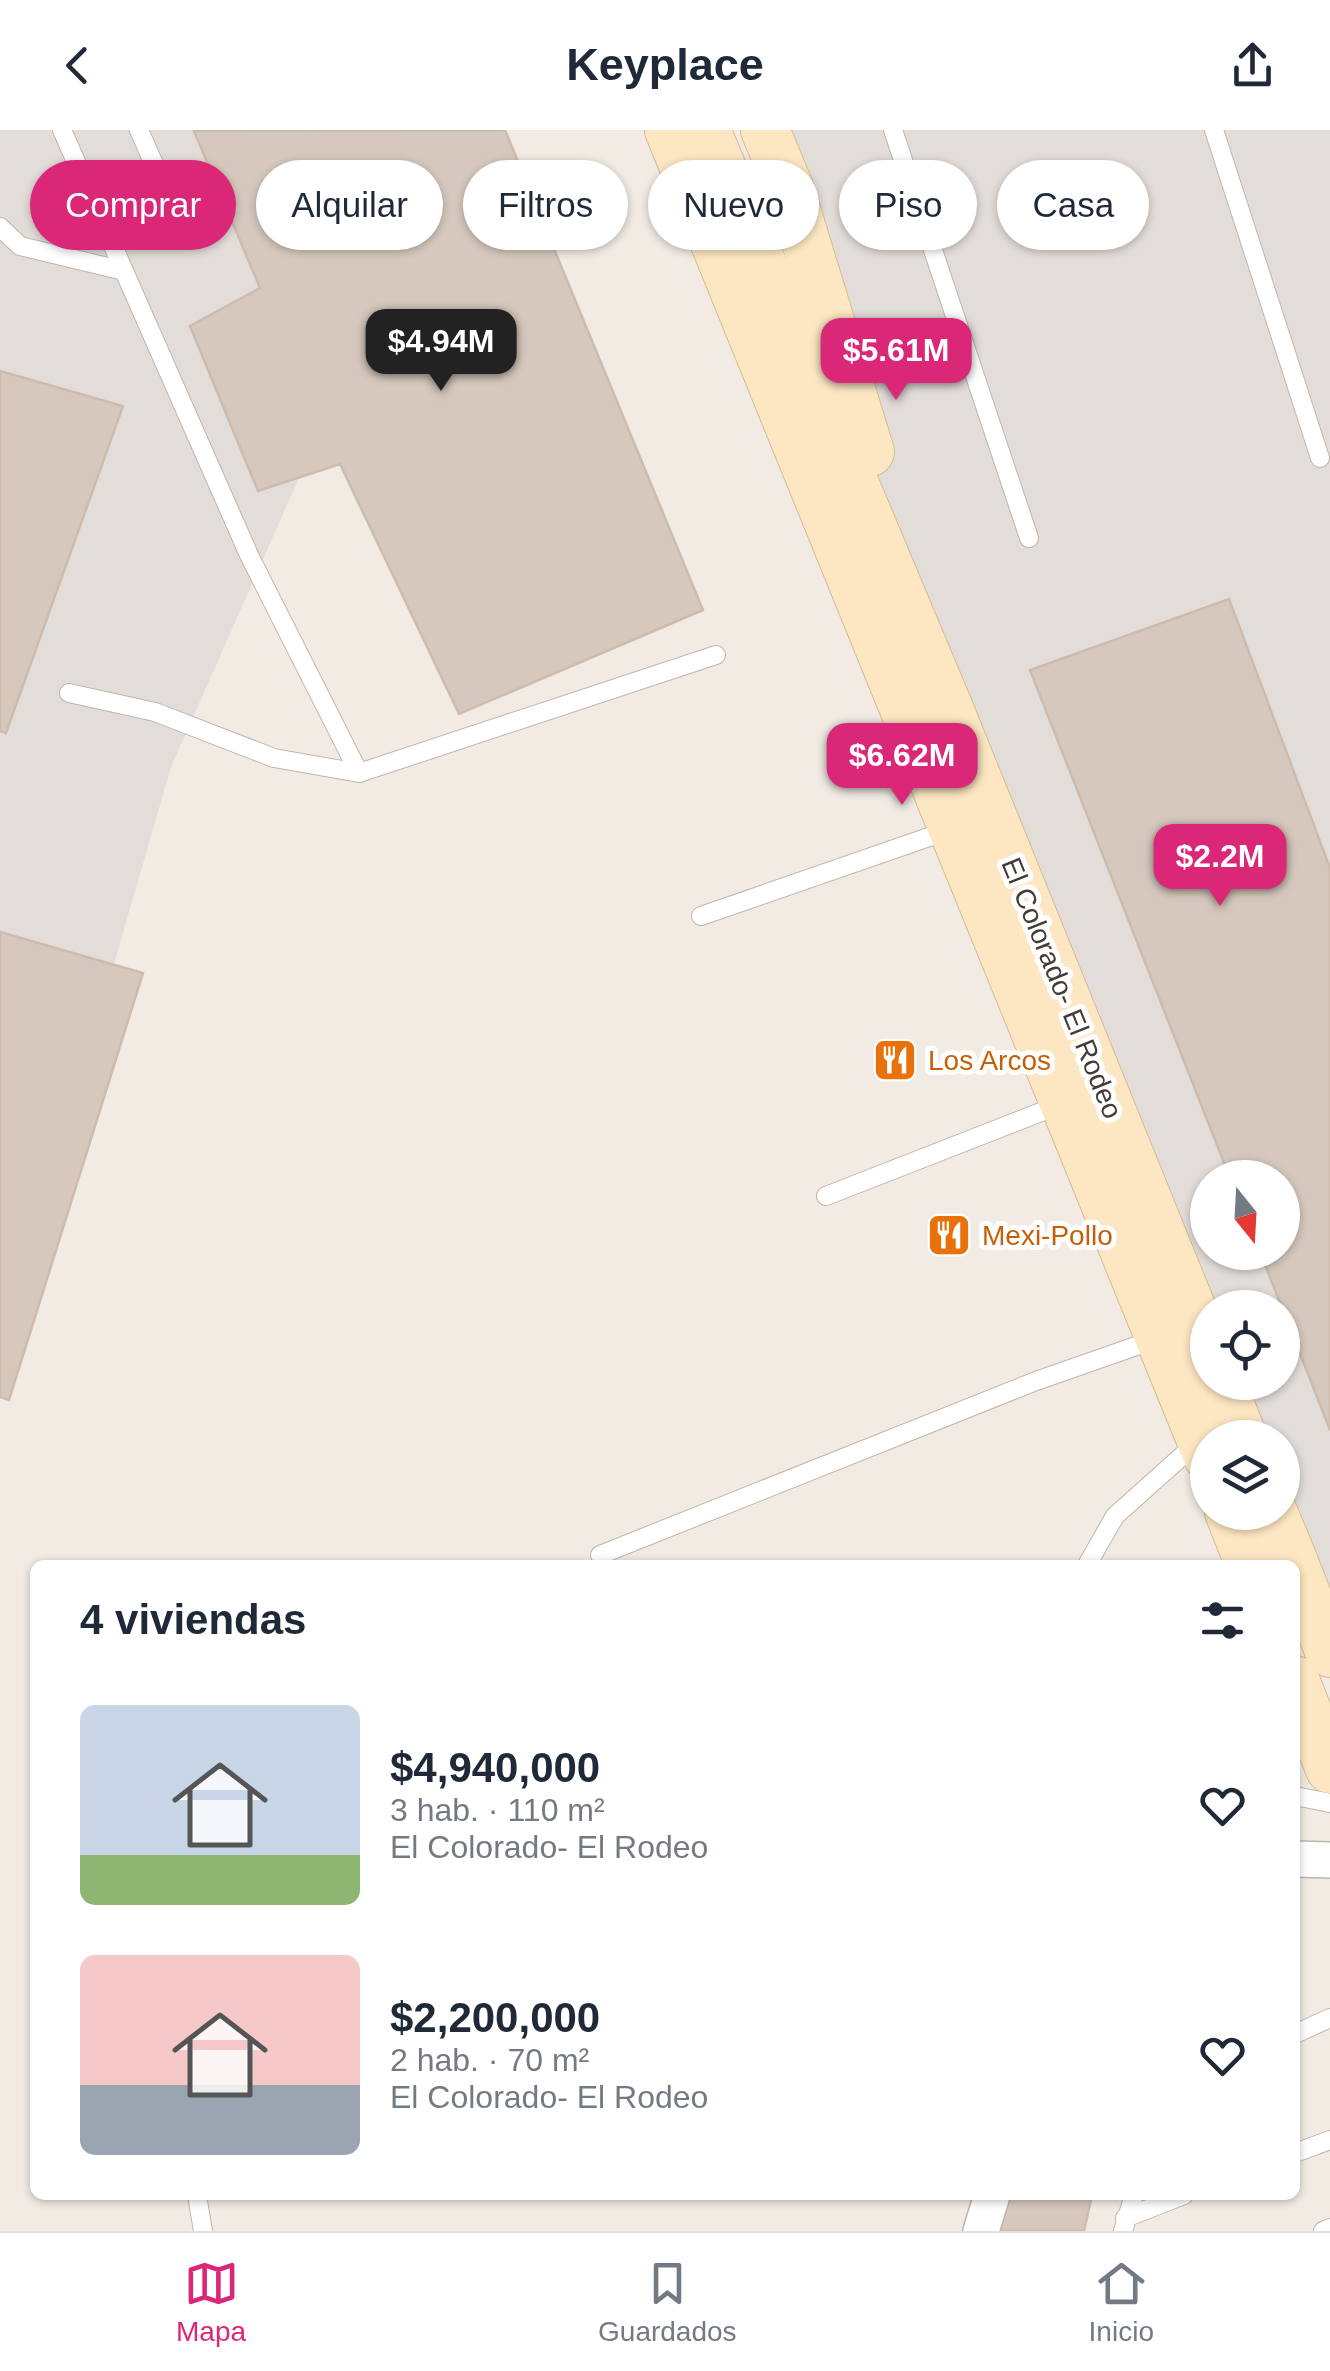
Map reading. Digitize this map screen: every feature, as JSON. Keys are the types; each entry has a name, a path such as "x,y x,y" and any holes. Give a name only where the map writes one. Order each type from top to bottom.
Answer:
{"main road":[{"name":"El Colorado- El Rodeo","path":"669,130 1160,1338 1204,1420"},
{"name":"El Colorado- El Rodeo","path":"706,130 947,704 1190,1305"},
{"path":"765,130 790,190 947,704"},
{"path":"1236,1530 1248,1560"},
{"path":"1280,1530 1293,1560"},
{"path":"1300,1578 1330,1653"},
{"path":"1300,1693 1330,1769"}],"street":[{"path":"1300,1859 1330,1860"},
{"path":"981,2231 990,2200"}],"lane":[{"path":"62,130 120,270 249,556 359,773"},
{"path":"138,130 152,160"},
{"path":"892,130 1029,538"},
{"path":"1214,130 1320,458"},
{"path":"0,227 20,246 120,270"},
{"path":"68,694 155,712 274,758 359,773 716,655"},
{"path":"701,916 952,828"},
{"path":"826,1196 1064,1103"},
{"path":"600,1555 1036,1380 1160,1338"},
{"path":"1091,1560 1114,1516 1190,1464"},
{"path":"1300,1797 1330,1802"},
{"path":"1300,2032 1330,2018"},
{"path":"1300,2151 1330,2140"},
{"path":"198,2200 203,2231"},
{"path":"1124,2224 1132,2200"},
{"path":"1124,2224 1174,2200"}],"shaded area":[{"path":"0,130 453,130 440,160 256,160 256,250 400,250 171,767 0,1357"},
{"path":"773,130 1330,130 1330,1669 1300,1560 1297,1560 1288,1530 1300,1530 1300,1420 1231,1420 1223,1400 1300,1400 1300,1290 1200,1290 1192,1270 1300,1270 1300,1160 1190,1160 1190,1266 947,704 809,250 819,250 819,160 782,160"}],"building":[{"path":"505,130 517,160 463,160 463,250 554,250 703,610 459,714 340,464 258,491 190,326 260,288 236,231 236,160 206,160 194,131"},
{"path":"0,371 123,406 6,733 0,731"},
{"path":"1229,599 1330,868 1330,1430 1300,1354 1300,1290 1275,1290 1267,1270 1300,1270 1300,1160 1223,1160 1030,670"},
{"path":"0,932 143,973 9,1400 0,1397"},
{"path":"1003,2200 1091,2200 1084,2231 994,2231"}],"place":[{"name":"Los Arcos","path":"895,1060"},
{"name":"Mexi-Pollo","path":"949,1235"}]}
